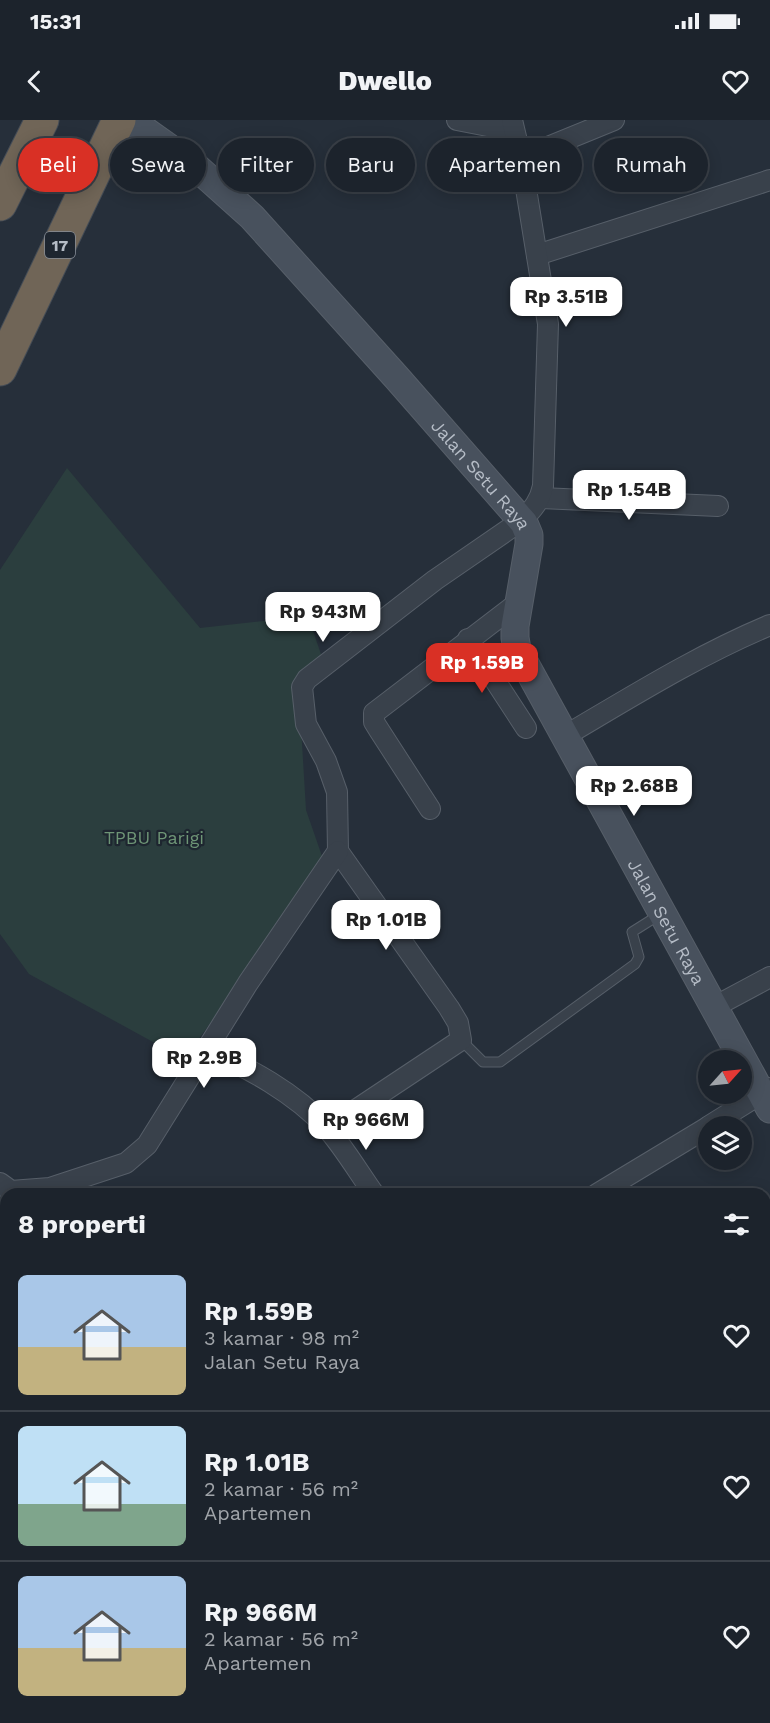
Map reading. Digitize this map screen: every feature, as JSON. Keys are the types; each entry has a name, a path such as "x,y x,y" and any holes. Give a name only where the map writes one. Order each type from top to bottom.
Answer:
{"highway":[{"path":"0,204 42,120"},
{"name":"17","path":"0,369 119,120"}],"street":[{"name":"Jalan Setu Raya","path":"129,120 195,166 252,217 522,519 529,535 515,638 517,649 714,1007 767,1097"},
{"path":"457,120 513,126"},
{"path":"570,138 614,120"},
{"path":"537,255 770,180"},
{"path":"327,1129 461,1040 458,1023 449,1008 338,851 337,792 326,761 306,724 302,687 307,679 435,580 522,519 541,498 548,324 527,192"},
{"path":"541,498 718,506"},
{"path":"430,809 374,722 374,713 519,602"},
{"path":"563,736 657,682 741,637 770,625"},
{"path":"468,639 526,728"},
{"path":"50,1188 126,1163 147,1145 248,983 338,851"},
{"path":"714,1007 770,977"},
{"path":"207,1049 236,1063 292,1097 327,1129 370,1188"},
{"path":"730,1116 767,1097"},
{"path":"607,1188 698,1133"}],"lane":[{"path":"461,1040 483,1062 500,1062 635,964 639,957 632,932 662,913"}],"green space":[{"name":"TPBU Parigi","path":"67,468 200,628 308,616 325,666 299,693 306,810 323,859 307,891 184,1059 29,974 0,934 0,570"}]}
